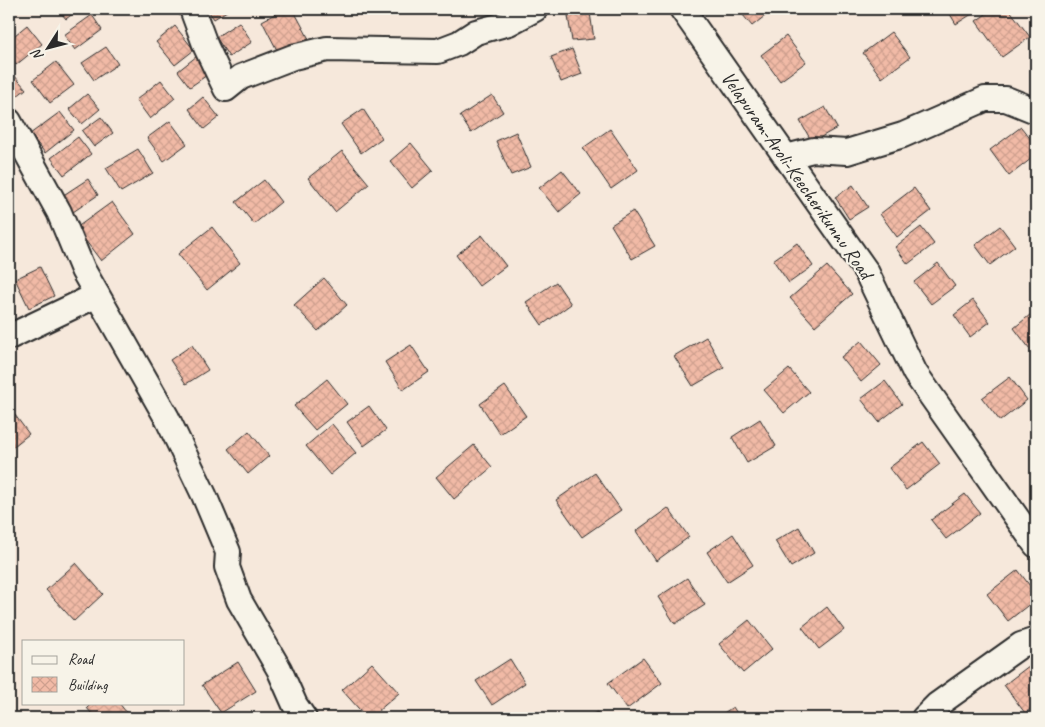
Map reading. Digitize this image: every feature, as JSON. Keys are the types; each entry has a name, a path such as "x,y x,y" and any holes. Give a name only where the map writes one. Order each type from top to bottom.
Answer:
{"street":[{"path":"192,9 206,47 226,89 241,77 292,57 327,49 356,48 438,51 476,32 509,22 534,9"},
{"name":"Velapuram-Aroli-Keecherikunnu Road","path":"682,9 866,271 915,373 1036,545"},
{"path":"786,157 813,150 847,152 903,135 985,99 1006,99 1036,111"},
{"path":"9,122 59,212 83,270 167,418 204,495 228,552 227,567 239,600 279,669 295,705 304,718"},
{"path":"9,337 97,295"},
{"path":"924,718 937,705 1021,645 1036,640"}],"building":[{"path":"58,9 79,9 66,19"},
{"path":"207,9 230,9 214,19"},
{"path":"284,9 293,9 309,39 279,54 262,21"},
{"path":"738,9 774,9 752,26"},
{"path":"947,9 980,9 956,24"},
{"path":"993,9 1009,9 1030,37 1002,57 976,21"},
{"path":"590,13 594,39 572,41 568,16"},
{"path":"92,15 102,30 75,50 64,35"},
{"path":"239,22 252,42 229,57 216,37"},
{"path":"27,25 42,44 16,65 9,57 9,40"},
{"path":"175,26 194,50 175,65 156,42"},
{"path":"891,32 910,57 882,78 863,53"},
{"path":"786,36 806,62 780,81 761,55"},
{"path":"106,47 118,64 94,80 82,63"},
{"path":"572,49 582,74 561,82 551,57"},
{"path":"197,56 210,73 190,87 178,71"},
{"path":"56,62 74,85 50,103 33,80"},
{"path":"13,74 26,89 12,100 9,97 9,78"},
{"path":"161,80 175,98 150,119 136,100"},
{"path":"87,94 100,109 82,124 69,109"},
{"path":"492,95 503,112 471,133 460,116"},
{"path":"203,97 219,117 204,129 189,109"},
{"path":"825,107 837,128 812,142 800,121"},
{"path":"363,109 382,138 361,153 341,124"},
{"path":"60,112 74,130 45,153 30,134"},
{"path":"101,117 113,133 94,147 82,131"},
{"path":"170,121 187,144 164,161 147,138"},
{"path":"1021,127 1036,146 1036,155 1009,176 990,150"},
{"path":"610,129 638,170 611,189 583,148"},
{"path":"516,132 531,167 511,175 496,141"},
{"path":"78,137 91,154 64,175 51,158"},
{"path":"411,143 433,170 412,188 390,161"},
{"path":"138,149 153,173 121,192 106,168"},
{"path":"342,151 369,184 335,212 308,178"},
{"path":"562,170 581,194 559,212 539,188"},
{"path":"88,179 98,195 73,212 62,196"},
{"path":"264,180 281,202 254,224 236,202"},
{"path":"853,185 868,207 849,219 835,197"},
{"path":"914,188 931,211 897,237 880,214"},
{"path":"112,202 135,234 101,261 76,228"},
{"path":"633,211 655,246 632,259 611,225"},
{"path":"1000,226 1015,246 990,265 975,245"},
{"path":"212,227 240,263 207,290 178,254"},
{"path":"921,227 934,244 908,264 895,247"},
{"path":"482,235 506,266 479,286 456,255"},
{"path":"797,243 813,266 789,283 773,260"},
{"path":"938,263 955,286 931,304 914,282"},
{"path":"827,266 852,294 815,326 790,298"},
{"path":"40,267 54,296 29,308 15,279"},
{"path":"324,278 347,305 318,331 294,305"},
{"path":"556,282 571,304 542,325 526,302"},
{"path":"973,300 990,322 970,337 954,315"},
{"path":"1036,310 1036,357 1014,328"},
{"path":"706,337 724,368 693,386 674,356"},
{"path":"861,341 881,365 861,382 841,357"},
{"path":"192,345 208,370 186,384 170,360"},
{"path":"411,345 429,372 403,390 385,362"},
{"path":"789,369 809,392 784,413 764,390"},
{"path":"1010,377 1027,400 1000,421 982,398"},
{"path":"327,379 347,404 315,430 294,406"},
{"path":"885,381 902,404 879,422 861,399"},
{"path":"505,386 526,416 500,434 480,404"},
{"path":"369,406 386,430 364,446 347,422"},
{"path":"9,407 29,434 9,450"},
{"path":"760,419 776,446 747,463 732,437"},
{"path":"332,424 356,453 330,475 306,446"},
{"path":"249,431 269,456 248,474 228,449"},
{"path":"923,442 940,464 906,490 889,468"},
{"path":"474,445 492,467 454,499 436,477"},
{"path":"595,473 621,510 582,537 556,500"},
{"path":"965,494 980,513 946,539 931,520"},
{"path":"668,508 689,537 656,561 636,531"},
{"path":"799,527 814,553 791,567 775,541"},
{"path":"733,534 753,565 727,582 707,552"},
{"path":"76,563 103,594 74,621 46,590"},
{"path":"1018,570 1036,594 1036,599 1008,621 987,594"},
{"path":"687,578 705,605 675,624 658,597"},
{"path":"827,607 844,630 819,649 802,627"},
{"path":"749,620 772,649 743,673 719,644"},
{"path":"643,658 662,683 627,709 608,683"},
{"path":"510,659 525,683 492,705 476,681"},
{"path":"238,662 256,691 221,713 202,685"},
{"path":"1034,662 1036,665 1036,705 1025,713 1004,685"},
{"path":"372,663 399,693 370,718 367,718 342,690"},
{"path":"91,704 120,704 130,717 95,718 87,708"},
{"path":"733,707 740,718 716,718"},
{"path":"597,712 600,718 585,718"}]}
